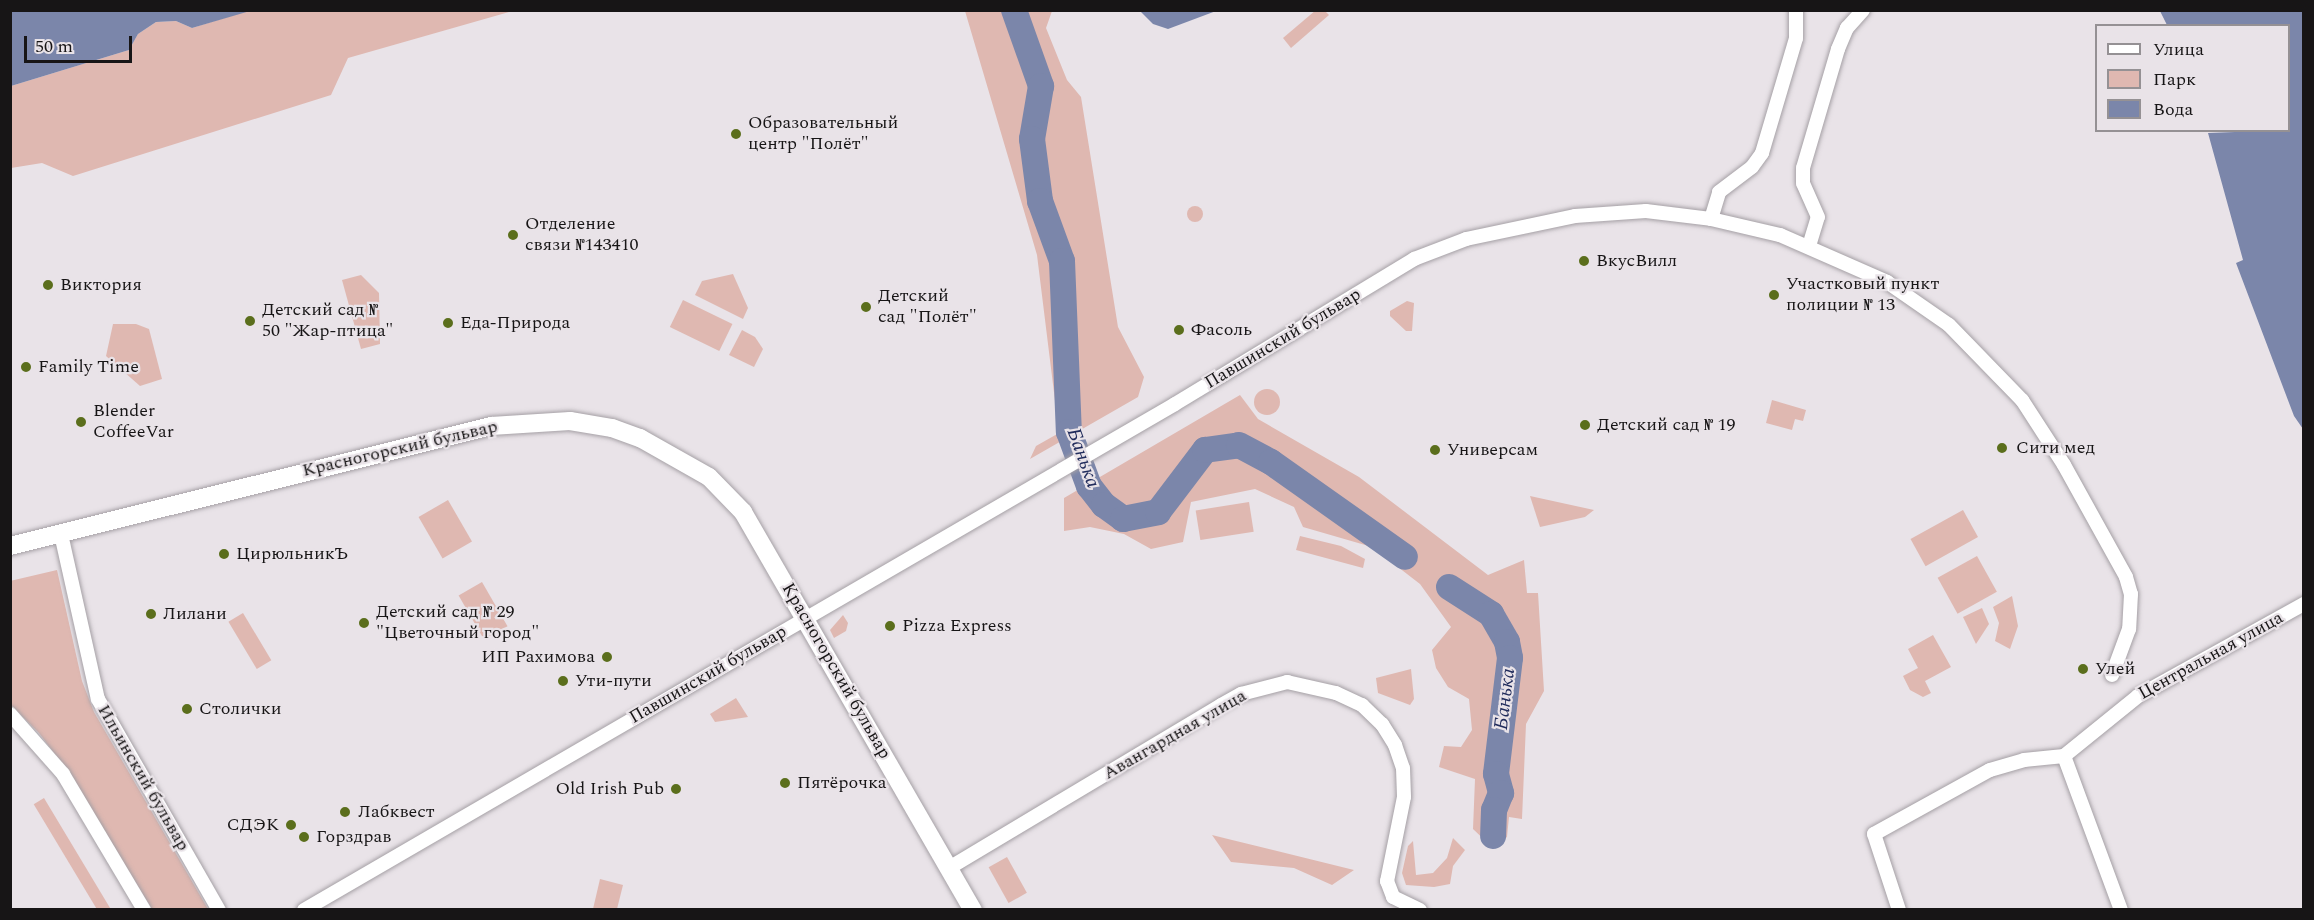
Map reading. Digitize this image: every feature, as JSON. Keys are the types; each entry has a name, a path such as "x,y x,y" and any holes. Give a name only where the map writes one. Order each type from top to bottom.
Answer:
{"main road":[{"name":"Красногорский бульвар","path":"10,546 491,426 570,421 612,428 640,438 709,477 743,512 973,909"}],"street":[{"path":"1711,219 1719,192 1752,167 1762,153 1796,38 1796,10"},
{"path":"1809,246 1818,217 1803,183 1803,168 1838,50 1847,28 1863,10"},
{"name":"Павшинский бульвар","path":"304,909 1115,439 1441,246 1511,228 1604,212 1646,211 1711,219 1809,246 1916,299 1972,346 2022,400 2064,465 2126,577 2132,594 2129,629 2112,675"},
{"name":"Ильинский бульвар","path":"61,534 98,699 219,909"},
{"name":"Центральная улица","path":"2064,756 2138,696 2304,604"},
{"name":"Авангардная улица","path":"949,868 1231,700 1266,686 1287,682 1336,693 1362,705 1382,724 1395,745 1402,768 1404,797 1387,881 1393,897 1420,909"},
{"path":"10,714 63,774 144,909"},
{"path":"1899,909 1874,834 1990,770 2024,760 2064,756 2121,909"}],"green space":[{"path":"250,10 513,11 348,58 331,95 73,176 42,163 11,168 11,86 129,50 138,34 156,22 176,21 192,28"},
{"path":"1316,10 1325,11 1329,15 1291,48 1283,38"},
{"path":"965,11 1006,11 1032,89 1032,106 1045,84 1027,11 1052,11 1046,28 1067,80 1081,97 1118,327 1144,377 1138,397 1030,459 1036,446 1059,433 1037,255"},
{"path":"1195,206 1201,208 1203,214 1201,220 1195,222 1189,220 1187,214 1189,208"},
{"path":"733,274 748,308 743,319 695,295 702,281"},
{"path":"361,275 379,293 380,344 361,349 342,280"},
{"path":"683,300 732,324 719,351 670,327"},
{"path":"1407,301 1414,303 1412,331 1406,331 1390,316 1390,311"},
{"path":"113,324 136,324 149,329 162,379 140,386 106,356"},
{"path":"742,330 755,337 763,349 754,367 729,355"},
{"path":"1267,389 1276,393 1280,402 1276,411 1267,415 1258,411 1254,402 1258,393"},
{"path":"1240,395 1258,419 1359,477 1488,575 1524,560 1527,593 1538,593 1544,691 1526,724 1522,819 1509,817 1507,837 1493,848 1473,829 1475,779 1439,767 1444,746 1461,747 1472,730 1469,699 1448,687 1436,668 1432,650 1451,627 1420,584 1372,547 1303,527 1294,507 1255,489 1191,502 1183,542 1151,549 1124,534 1090,527 1064,531 1064,498"},
{"path":"1772,400 1806,410 1803,421 1795,419 1792,430 1766,423"},
{"path":"1530,496 1594,510 1585,517 1540,527"},
{"path":"448,500 472,542 443,559 419,517"},
{"path":"1249,502 1254,532 1200,540 1196,510"},
{"path":"1963,510 1978,537 1926,566 1911,539"},
{"path":"1300,536 1341,546 1365,559 1363,568 1296,550"},
{"path":"1977,556 1997,592 1958,614 1938,578"},
{"path":"57,570 82,681 94,712 208,909 152,909 67,770 39,733 11,705 10,581"},
{"path":"482,582 508,626 484,640 459,596"},
{"path":"2012,596 2018,626 2010,649 1995,641 1999,623 1993,607"},
{"path":"1982,608 1989,624 1976,644 1963,617"},
{"path":"243,613 271,660 257,669 228,622"},
{"path":"843,615 848,623 846,631 834,638 830,630"},
{"path":"1933,635 1951,667 1925,681 1931,693 1923,697 1910,690 1903,676 1918,668 1908,649"},
{"path":"1411,669 1414,699 1410,705 1378,693 1376,678"},
{"path":"736,698 748,717 715,722 710,714"},
{"path":"44,798 111,909 97,910 34,804"},
{"path":"1212,835 1354,870 1332,885 1294,868 1231,862"},
{"path":"1453,838 1465,850 1453,866 1450,884 1434,887 1406,885 1402,873 1408,846 1413,841 1416,875 1433,873 1447,858"},
{"path":"1007,857 1027,893 1009,903 989,867"},
{"path":"600,879 623,885 617,909 593,909"}],"water":[{"path":"11,10 250,11 192,28 176,21 156,22 138,34 129,50 11,86"},
{"path":"1006,11 1027,11 1045,84 1045,113 1032,106 1032,89"},
{"path":"1140,11 1216,11 1168,29 1153,24"},
{"path":"2160,11 2303,11 2303,429 2294,416 2236,263 2243,260 2208,133 2290,132 2290,24 2166,24"}],"waterway":[{"name":"Банька","path":"1014,10 1041,86 1032,139 1040,201 1062,261 1069,432 1089,486 1104,505 1123,519 1158,512 1205,450 1239,445 1271,462 1405,557"},
{"name":"Банька","path":"1449,587 1491,614 1507,642 1510,658 1496,774 1501,793 1494,810 1493,836"}],"place":[{"name":"Образовательный центр \"Полёт\"","path":"736,134"},
{"name":"Отделение связи №143410","path":"513,235"},
{"name":"ВкусВилл","path":"1584,261"},
{"name":"Виктория","path":"48,285"},
{"name":"Участковый пункт полиции № 13","path":"1774,295"},
{"name":"Детский сад \"Полёт\"","path":"866,307"},
{"name":"Детский сад № 50 \"Жар-птица\"","path":"250,321"},
{"name":"Еда-Природа","path":"448,323"},
{"name":"Фасоль","path":"1179,330"},
{"name":"Family Time","path":"26,367"},
{"name":"Blender CoffeeVar","path":"81,422"},
{"name":"Детский сад № 19","path":"1585,425"},
{"name":"Сити мед","path":"2002,448"},
{"name":"Универсам","path":"1435,450"},
{"name":"ЦирюльникЪ","path":"224,554"},
{"name":"Лилани","path":"151,614"},
{"name":"Детский сад № 29 \"Цветочный город\"","path":"364,623"},
{"name":"Pizza Express","path":"890,626"},
{"name":"ИП Рахимова","path":"607,657"},
{"name":"Улей","path":"2083,669"},
{"name":"Ути-пути","path":"563,681"},
{"name":"Столички","path":"187,709"},
{"name":"Пятёрочка","path":"785,783"},
{"name":"Old Irish Pub","path":"676,789"},
{"name":"Лабквест","path":"345,812"},
{"name":"СДЭК","path":"291,825"},
{"name":"Горздрав","path":"304,837"}]}
